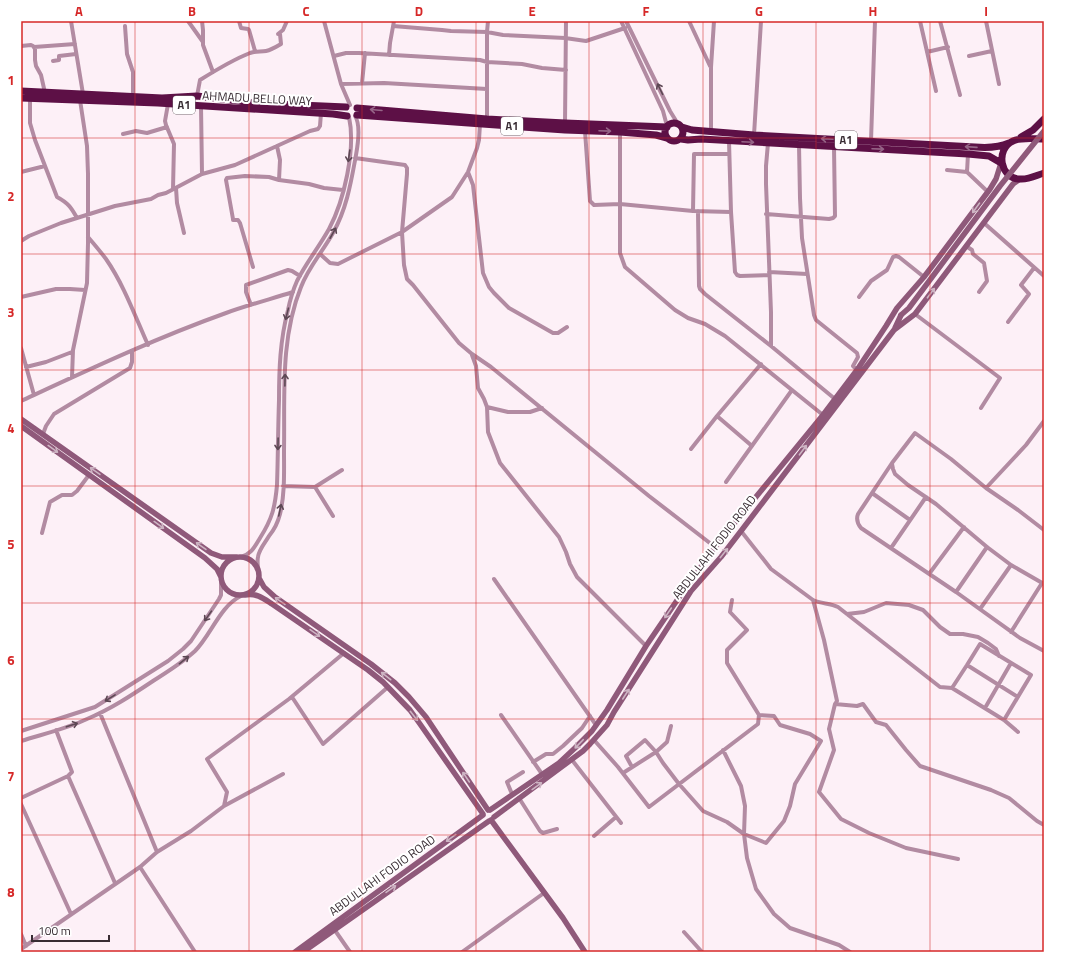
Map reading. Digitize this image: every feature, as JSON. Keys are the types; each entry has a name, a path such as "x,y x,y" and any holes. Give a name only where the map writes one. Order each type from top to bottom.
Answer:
{"highway":[{"name":"AHMADU BELLO WAY","path":"21,92 168,104 353,114"},
{"name":"AHMADU BELLO WAY","path":"21,98 162,98 197,96 254,103 348,106"},
{"path":"354,105 353,114 345,113 348,106 354,105"},
{"name":"A1","path":"353,114 487,118 667,127"},
{"name":"A1","path":"353,114 480,124 620,132 656,135 667,138"},
{"path":"1044,119 1039,126 1030,133 1005,147 1002,152 1001,163 1007,173 1014,178 1026,178 1044,172"},
{"path":"672,123 680,125 684,133 681,139 676,142 672,142 667,138 665,133 667,127 672,123"},
{"name":"A1","path":"680,125 692,130 754,135 982,148 1012,142"},
{"name":"A1","path":"681,139 968,154 989,156 1001,163"},
{"path":"1012,142 1025,139 1044,139"}],"main road":[{"path":"886,326 909,308 1000,186 1044,131"},
{"name":"ABDULLAHI FODIO ROAD","path":"489,810 558,763 576,748 592,731 682,592 716,547 858,370 897,308 924,277 988,192 996,179 1001,163"},
{"path":"894,330 915,314 1013,184 1020,179"},
{"path":"894,330 901,315"},
{"name":"ABDULLAHI FODIO ROAD","path":"303,952 572,760 594,740 606,725 691,591 721,557 894,330"},
{"path":"21,419 211,553 222,558 239,557 251,560 258,569 258,583 251,592 243,595"},
{"path":"21,426 205,558 217,569 224,587 228,592 234,595 252,594 265,599 368,670 388,687 405,705 483,814 485,820 491,819"},
{"path":"221,579 223,566 231,559 239,557"},
{"path":"259,578 264,587 275,597 371,664 409,696 426,717 489,810 492,812 491,819 563,918 585,952"},
{"path":"483,814 485,811 489,810"},
{"name":"ABDULLAHI FODIO ROAD","path":"295,952 483,814"}],"street":[{"path":"71,21 82,97 88,174 87,283 72,352 72,377"},
{"path":"188,21 203,43 213,72"},
{"path":"202,21 203,43"},
{"path":"239,21 241,28 249,30 255,51"},
{"path":"197,96 200,80 236,59 255,51 266,51 281,44 280,34 278,34 283,30 287,21"},
{"path":"324,21 348,106"},
{"path":"389,55 394,21"},
{"path":"487,118 488,21"},
{"path":"565,123 566,21"},
{"path":"621,21 663,111 667,127"},
{"path":"626,21 670,111 680,125"},
{"path":"689,21 711,67"},
{"path":"711,131 711,67 714,21"},
{"path":"754,135 761,21"},
{"path":"871,141 875,21"},
{"path":"920,21 936,92"},
{"path":"940,21 960,95"},
{"path":"986,21 999,84"},
{"path":"125,26 127,54 133,72 133,97"},
{"path":"393,26 451,31 487,32 503,35 565,38 586,41 625,28"},
{"path":"21,46 31,45 34,47 75,44"},
{"path":"34,47 36,66 41,75 45,93"},
{"path":"926,52 948,47"},
{"path":"969,56 992,52"},
{"path":"334,56 346,53 457,58 566,70"},
{"path":"53,61 59,60 59,56 76,54"},
{"path":"362,83 365,54"},
{"path":"341,84 384,83 487,88"},
{"path":"30,98 30,123 57,197 72,208 77,218"},
{"path":"168,104 166,122 174,144 174,188 184,233"},
{"path":"201,106 202,174"},
{"path":"21,241 29,236 88,214 123,204 151,199 166,193 202,174 235,165 310,131 318,129 320,126 321,113"},
{"path":"258,569 257,561 259,552 280,515 283,486 285,368 288,337 293,310 301,287 334,232 350,189 357,150 358,125 358,120 353,114"},
{"path":"239,557 250,553 254,548 269,524 275,502 277,485 280,350 284,323 293,292 300,276 332,222 344,190 350,150 353,114"},
{"path":"320,254 330,263 338,264 402,232 452,197 468,172 479,140 480,124"},
{"path":"123,134 136,131 147,133 167,127"},
{"path":"585,131 590,201 594,205 620,204 695,211 731,212"},
{"path":"620,132 620,254 625,267 681,315 713,328 725,336 823,415"},
{"path":"729,141 731,212 735,272 740,276 807,274"},
{"path":"768,143 766,166 766,214 771,312 771,346"},
{"path":"799,145 802,238 814,318 857,353 858,357 853,366 858,370"},
{"path":"277,146 280,160 279,180"},
{"path":"766,214 829,219 833,218 835,216 834,147"},
{"path":"729,154 694,154 695,211 700,289 835,399"},
{"path":"967,172 968,154"},
{"path":"355,158 405,165 407,168 402,232 404,265 407,280 414,285 460,344 542,408 649,496 716,547"},
{"path":"21,172 45,166"},
{"path":"947,170 967,172 988,192"},
{"path":"468,172 473,185 483,273 490,287 509,308 553,334 558,334 567,327"},
{"path":"253,267 240,223 238,220 234,220 232,218 226,180 227,178 245,176 269,177 324,188 344,190"},
{"path":"984,223 1044,276"},
{"path":"88,236 105,258 116,276 148,345"},
{"path":"966,246 972,250 973,254 984,263 987,281 979,292"},
{"path":"859,297 871,281 887,270 893,257 896,256 924,277"},
{"path":"1008,322 1030,294 1021,285 1034,268"},
{"path":"251,305 247,295 246,284 288,270 300,276"},
{"path":"21,298 56,290 85,290"},
{"path":"21,401 132,351 225,314 293,292"},
{"path":"915,314 1000,378 981,408"},
{"path":"21,348 34,395"},
{"path":"43,434 46,426 54,414 130,368 132,362 132,351"},
{"path":"26,367 46,362 72,352"},
{"path":"472,354 476,366 478,388 487,406 488,432 500,463 559,537 577,577 646,646"},
{"path":"692,449 717,416 761,364"},
{"path":"726,482 792,390"},
{"path":"487,406 508,412 530,412 542,408"},
{"path":"717,416 752,446"},
{"path":"986,488 1026,445 1044,422"},
{"path":"1044,530 986,488 951,459 915,433 892,463 858,514 857,519 861,528 956,592 1011,632 1044,651"},
{"path":"892,463 895,474 908,485 936,504 987,547 1012,565 1043,583 1011,632"},
{"path":"283,486 315,487 342,470"},
{"path":"42,533 50,502 62,495 72,495 77,491 89,475"},
{"path":"315,487 333,516"},
{"path":"872,493 910,520"},
{"path":"891,548 926,497"},
{"path":"929,574 964,527"},
{"path":"741,531 771,569 813,600 838,607 940,687 952,688 1004,720 1018,732"},
{"path":"956,592 987,547"},
{"path":"980,609 1012,565"},
{"path":"21,731 95,708 177,655 190,641 216,604 221,595 221,579"},
{"path":"494,579 596,725"},
{"path":"21,741 86,720 118,703 183,661 195,650 234,599 243,595"},
{"path":"594,740 623,774 648,807 758,724 759,715 727,662 727,650 747,630 730,612 732,600"},
{"path":"813,600 826,648 837,701 829,729 834,750 819,792 840,820 906,848 958,859"},
{"path":"847,614 864,612 886,603 909,605 923,610 940,627 950,634 963,634 978,637 988,642 996,650 999,656"},
{"path":"952,688 980,644 1011,663 1031,676 1004,720"},
{"path":"224,806 227,792 207,759 292,697 344,653"},
{"path":"984,708 1011,663"},
{"path":"967,665 1018,697"},
{"path":"292,697 323,744 388,687"},
{"path":"835,704 857,706 862,704 876,722 886,725 920,766 991,790 1009,798 1044,825"},
{"path":"100,713 157,852"},
{"path":"501,715 542,774"},
{"path":"632,767 626,756 645,740 656,752 679,784 703,811 727,822 744,834 766,843 784,821 790,806 795,784 821,741 810,734 780,724 774,716 759,715"},
{"path":"533,762 546,754 553,754 563,746 582,728 590,716"},
{"path":"623,774 656,752 667,742 671,726"},
{"path":"21,798 68,776 72,772 56,730"},
{"path":"723,750 741,786 745,806 744,834 747,858 756,889 774,914 790,928 839,945 850,952"},
{"path":"572,760 621,823"},
{"path":"512,794 507,782 523,772"},
{"path":"21,949 140,867 157,852 191,831 224,806 283,774"},
{"path":"68,776 115,883"},
{"path":"519,798 540,831 544,832 557,829"},
{"path":"21,804 71,914"},
{"path":"594,836 616,817"},
{"path":"140,867 195,952"},
{"path":"462,952 544,893"},
{"path":"334,929 350,952"},
{"path":"684,932 702,952"},
{"path":"21,934 26,946"}]}
